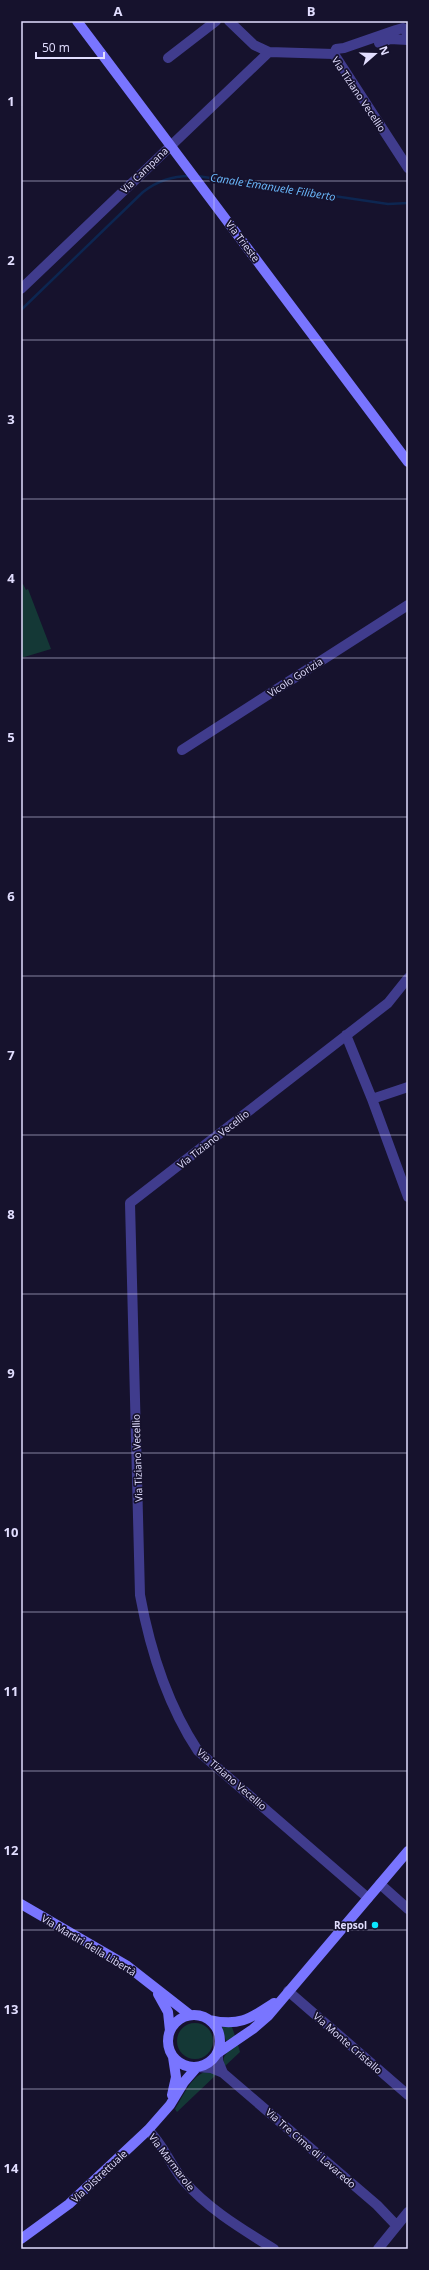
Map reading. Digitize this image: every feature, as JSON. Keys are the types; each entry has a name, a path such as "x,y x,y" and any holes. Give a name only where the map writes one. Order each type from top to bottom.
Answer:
{"main road":[{"name":"Via Trieste","path":"77,21 171,144 408,462"},
{"name":"Via Distrettuale","path":"21,2239 69,2204 148,2130 170,2105 184,2082 197,2067 212,2060 218,2052 253,2029 268,2016 408,1851"},
{"name":"Via Martiri della Libertà","path":"21,1904 126,1965 190,2015"},
{"name":"Via Distrettuale","path":"155,1989 168,2012 170,2031 168,2044 173,2057 176,2077 170,2105"},
{"name":"Via Distrettuale","path":"190,2015 229,2023 244,2021 286,1994"},
{"path":"170,2031 182,2018 190,2015"},
{"path":"210,2020 220,2035 218,2052"},
{"path":"173,2057 184,2065 197,2067"}],"street":[{"path":"168,58 216,21"},
{"path":"229,21 254,45 269,52"},
{"path":"408,34 403,28 350,46 336,49 337,58 390,39 408,40"},
{"name":"Via Campana","path":"21,289 269,52"},
{"name":"Via Tiziano Vecellio","path":"269,52 337,58 408,168"},
{"name":"Vicolo Gorizia","path":"182,750 408,605"},
{"name":"Via Tiziano Vecellio","path":"368,1898 198,1751 185,1730 169,1697 147,1632 140,1595 130,1203 388,1003 408,978"},
{"path":"346,1035 372,1098 408,1197"},
{"path":"372,1098 408,1087"},
{"path":"380,1884 408,1910"},
{"name":"Via Monte Cristallo","path":"286,1994 408,2095"},
{"path":"218,2052 218,2061 223,2073"},
{"name":"Via Tre Cime di Lavaredo","path":"197,2067 211,2068 223,2073 377,2205 397,2226"},
{"name":"Via Marmarole","path":"148,2130 159,2142 176,2170 200,2199 237,2226 274,2249"},
{"path":"378,2249 408,2212"}],"green space":[{"path":"23,584 26,590 28,589 51,649 21,658 21,585"},
{"path":"195,2023 208,2028 213,2041 208,2054 195,2059 182,2054 177,2041 182,2028"},
{"path":"222,2027 232,2027 235,2036 226,2041"},
{"path":"238,2045 240,2052 224,2067 224,2056"},
{"path":"207,2071 217,2074 177,2112 175,2109 188,2087 201,2073"}],"waterway":[{"name":"Canale Emanuele Filiberto","path":"21,310 143,192 165,180 190,176"},
{"name":"Canale Emanuele Filiberto","path":"197,176 388,204 408,203"}],"place":[{"name":"Repsol","path":"375,1925"}]}
